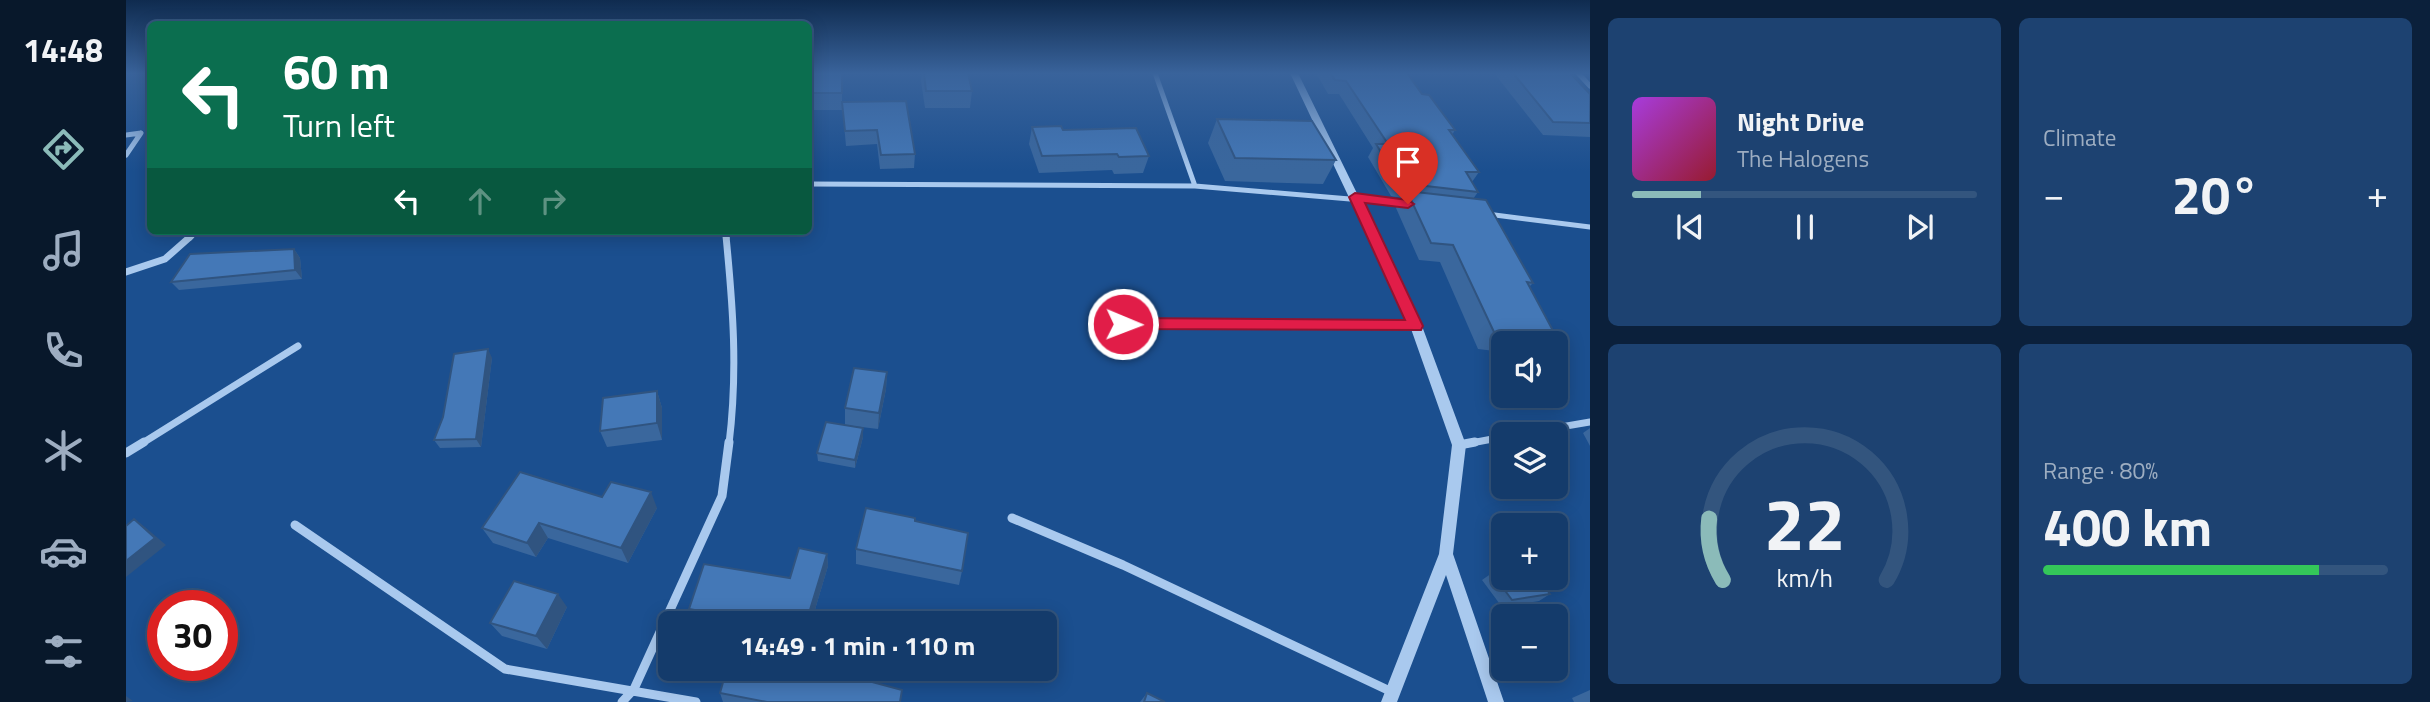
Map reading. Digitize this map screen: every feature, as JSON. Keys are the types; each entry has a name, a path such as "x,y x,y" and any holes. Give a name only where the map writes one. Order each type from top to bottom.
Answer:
{"street":[{"path":"1167,106 1195,186"},
{"path":"1012,518 1123,565 1391,697 1446,554 1459,445 1416,326 1310,106"},
{"path":"126,135 141,133 126,155"},
{"path":"812,184 1195,186 1355,197 1424,206"},
{"path":"1480,213 1590,227"},
{"path":"126,272 169,258 186,246 193,235"},
{"path":"622,702 634,689 722,496 736,390 734,315 726,235"},
{"path":"1123,324 1416,326"},
{"path":"126,453 298,346"},
{"path":"1568,426 1590,422"},
{"path":"1459,445 1491,439"},
{"path":"295,525 505,669 634,689 696,702"},
{"path":"1446,554 1496,702"}],"building":[{"path":"842,106 907,106 915,154 881,155 877,130 845,131"},
{"path":"1363,106 1437,106 1455,130 1449,130 1479,172 1466,172 1478,192 1400,183 1376,144 1388,144"},
{"path":"1540,106 1590,106 1590,123 1553,122"},
{"path":"1217,119 1312,121 1336,160 1235,158"},
{"path":"1061,126 1063,130 1136,128 1149,156 1042,156 1032,127"},
{"path":"1407,191 1486,200 1533,283 1527,282 1553,331 1494,331 1453,245 1431,243"},
{"path":"294,249 295,270 171,282 190,254"},
{"path":"488,349 476,439 434,440 443,417 454,354"},
{"path":"854,368 887,372 879,413 845,408"},
{"path":"657,391 657,423 600,431 603,398"},
{"path":"826,422 863,428 855,460 817,453"},
{"path":"520,472 602,497 611,482 651,492 621,548 539,523 527,543 482,528"},
{"path":"866,508 968,533 962,571 856,549"},
{"path":"134,519 155,538 126,561 126,526"},
{"path":"799,548 827,554 810,611 689,609 704,564 790,578"},
{"path":"514,581 558,594 536,636 490,623"},
{"path":"1505,590 1547,590 1550,594 1512,600"},
{"path":"723,681 868,681 902,690 900,702 767,702 720,693"},
{"path":"1147,693 1165,702 1144,702"}],"route":[{"path":"1123,324 1416,326 1355,197 1408,204"}]}
